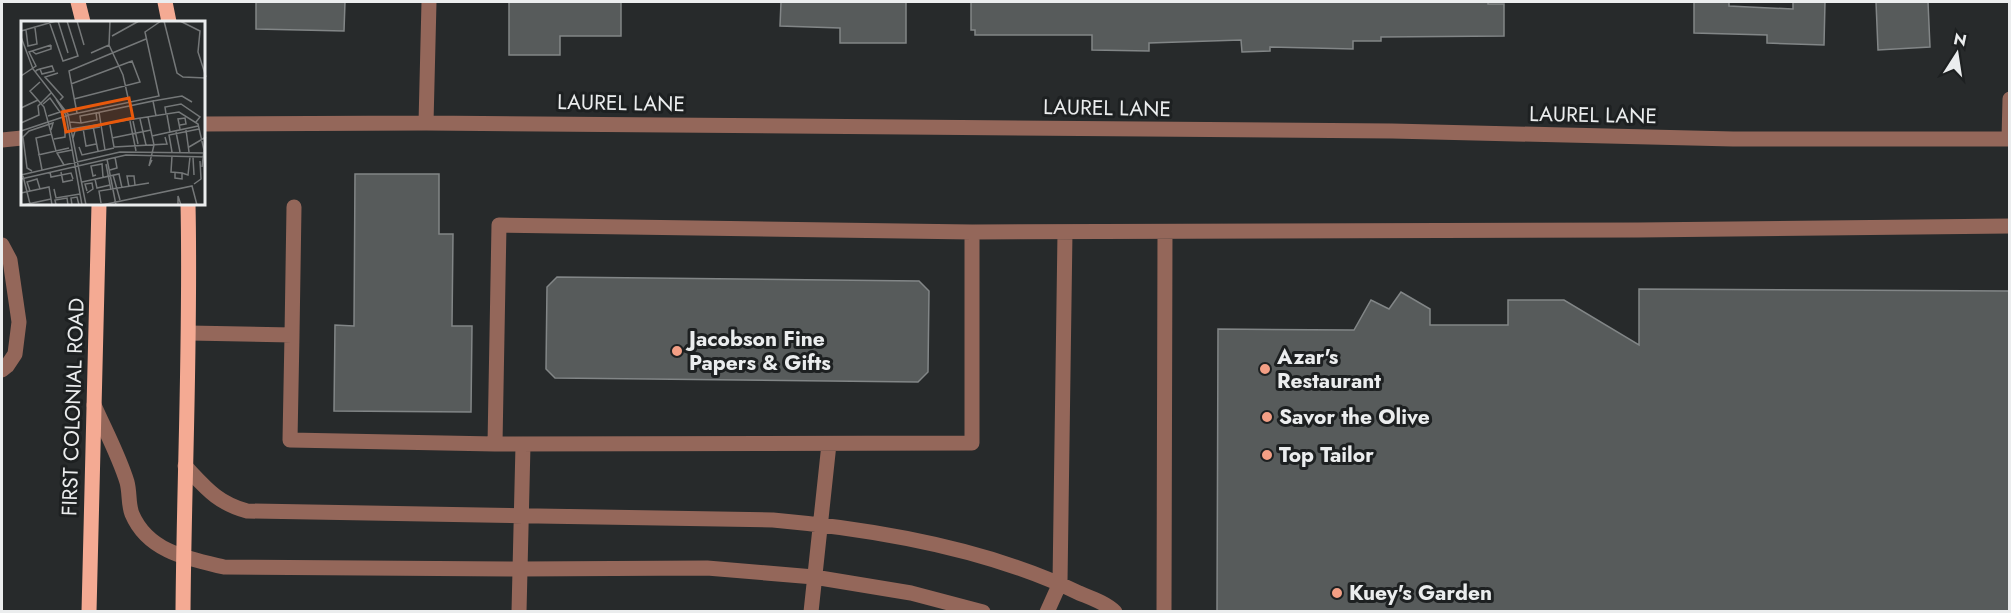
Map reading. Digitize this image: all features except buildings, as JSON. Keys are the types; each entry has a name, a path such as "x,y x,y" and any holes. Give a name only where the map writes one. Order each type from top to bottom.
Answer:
{"main road":[{"path":"78,2 83,21"},
{"path":"165,2 169,21"},
{"name":"FIRST COLONIAL ROAD","path":"89,612 99,206"},
{"path":"183,612 189,333 188,206"}],"street":[{"path":"426,123 429,2"},
{"path":"2009,139 2010,99"},
{"name":"LAUREL LANE","path":"206,124 426,123 1368,131 1733,139 2009,139"},
{"path":"2,140 21,138"},
{"path":"294,207 290,440 523,445 972,443 972,232"},
{"path":"495,444 499,225 972,232 2010,226"},
{"path":"1047,612 1059,583 1065,232"},
{"path":"1164,612 1165,232"},
{"path":"2,245 10,260 19,322 15,354 2,370"},
{"path":"189,333 292,335"},
{"path":"94,405 127,483 131,512 139,528 148,539 183,558 224,567 707,568 814,577 911,593 983,612"},
{"path":"811,612 829,444"},
{"path":"519,612 523,445"},
{"path":"185,466 217,499 231,507 247,511 773,520 819,524 903,538 977,555 1059,583 1115,612"}],"place":[{"name":"Jacobson Fine Papers & Gifts","path":"677,351"},
{"name":"Azar's Restaurant","path":"1265,369"},
{"name":"Savor the Olive","path":"1267,417"},
{"name":"Top Tailor","path":"1267,455"},
{"name":"Kuey's Garden","path":"1337,593"}]}
